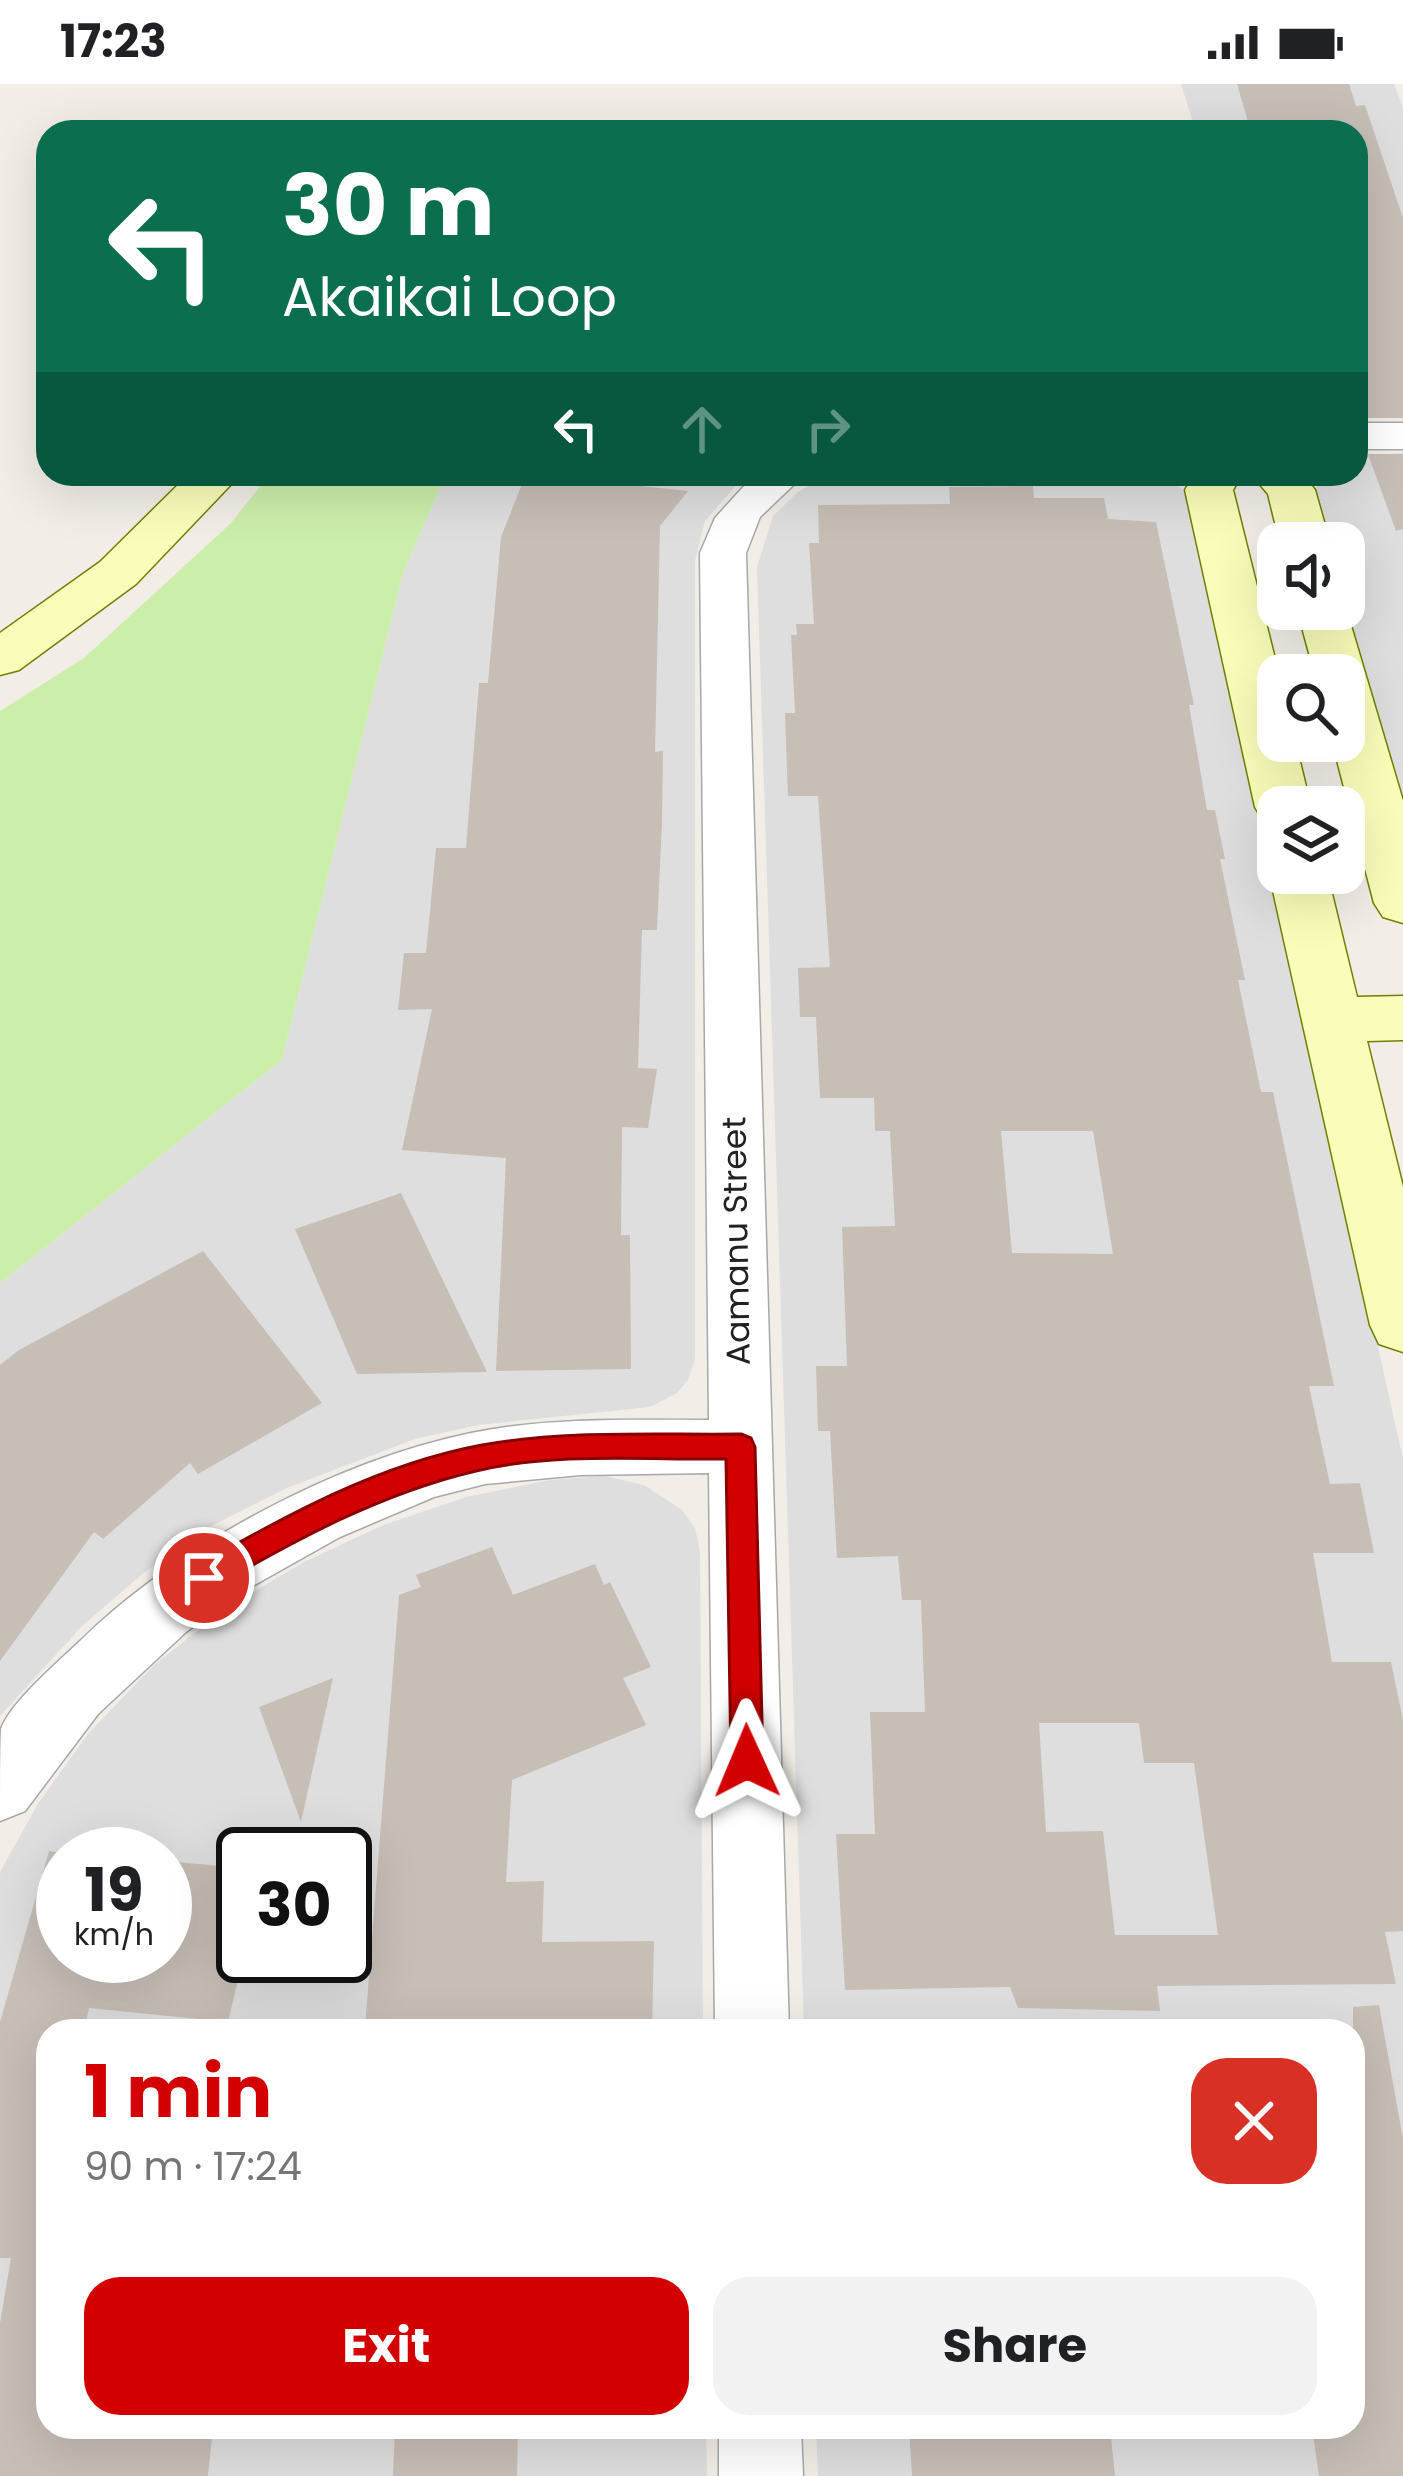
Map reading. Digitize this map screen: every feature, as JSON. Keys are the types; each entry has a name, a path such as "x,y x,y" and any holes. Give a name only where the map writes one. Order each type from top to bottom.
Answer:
{"main road":[{"path":"0,658 118,572 205,486"},
{"path":"1211,486 1278,786"},
{"path":"1287,486 1299,522"},
{"path":"1365,762 1403,903"},
{"path":"1303,894 1403,1325"},
{"path":"1332,1018 1403,1018"}],"street":[{"path":"1368,436 1403,436"},
{"name":"Aamanu Street","path":"752,2019 723,553 736,518 770,486"},
{"path":"0,1788 69,1697 134,1633 204,1578 329,1511 414,1476 481,1457 561,1448 741,1447"},
{"path":"760,2439 760,2476"}],"shaded area":[{"path":"1181,84 1394,84 1403,108 1403,410 1368,203 1368,120 1192,120"},
{"path":"1403,453 1403,818 1365,682 1365,654 1357,654 1350,630 1365,630 1365,522 1320,522 1313,497 1317,486 1368,486 1368,455"},
{"path":"441,486 736,486 705,521 695,561 695,1359 688,1380 677,1393 650,1407 478,1425 415,1439 287,1488 213,1525 146,1571 82,1626 0,1716 0,1283 282,1060 403,573"},
{"path":"809,486 1178,486 1188,496 1257,805 1257,894 1277,894 1403,1459 1403,2476 818,2476 816,2439 1365,2439 1365,2019 804,2019 757,567 773,516"},
{"path":"605,1476 644,1485 682,1510 695,1528 700,1551 703,2019 36,2019 36,2439 706,2439 707,2476 0,2476 0,1872 39,1802 88,1734 153,1666 222,1611 302,1563 381,1526 466,1497 551,1480"}],"green space":[{"path":"260,486 441,486 403,573 282,1060 0,1283 0,711 84,658 231,523"}],"building":[{"path":"1237,84 1349,84 1356,106 1365,105 1403,218 1403,418 1368,418 1368,120 1248,120"},
{"path":"1368,454 1403,454 1403,529 1396,531"},
{"path":"521,486 688,491 660,526 655,752 663,751 662,823 657,930 642,930 638,1068 657,1069 648,1128 622,1127 621,1235 630,1235 631,1369 496,1371 506,1158 402,1150 432,1009 398,1010 404,953 426,953 436,848 466,848 479,683 488,683 501,537"},
{"path":"1033,486 1034,498 1104,498 1108,519 1156,522 1194,705 1189,705 1207,810 1215,810 1225,859 1220,859 1245,980 1238,980 1261,1092 1273,1092 1334,1386 1309,1386 1330,1484 1360,1483 1374,1553 1313,1553 1332,1662 1391,1662 1403,1720 1403,1931 1385,1932 1396,1984 1157,1986 1160,2011 1018,2008 1010,1987 845,1990 836,1834 875,1834 870,1712 925,1712 921,1600 902,1600 898,1556 837,1558 830,1431 818,1431 816,1366 847,1366 842,1227 895,1226 890,1131 875,1131 874,1098 820,1098 816,1017 800,1017 798,968 830,967 818,796 788,796 785,713 795,713 791,635 797,635 796,624 814,624 809,543 819,543 818,505 950,504 949,487","holes":["1001,1131 1093,1131 1113,1254 1012,1253","1039,1723 1139,1723 1144,1763 1194,1763 1218,1935 1115,1935 1103,1831 1046,1832"]},
{"path":"401,1193 487,1372 357,1374 295,1229"},
{"path":"203,1251 322,1403 198,1474 190,1463 103,1539 94,1532 0,1661 0,1365 19,1350"},
{"path":"492,1547 513,1595 595,1564 604,1585 610,1582 651,1667 623,1678 646,1725 512,1780 506,1882 544,1881 542,1942 654,1941 652,2019 366,2019 399,1595 421,1587 416,1575"},
{"path":"333,1678 301,1822 259,1707"},
{"path":"192,1863 216,1866 216,1983 237,1983 229,2019 89,2008 87,2019 36,2019 36,2439 212,2439 208,2476 0,2476 0,2323 11,2258 0,2258 0,2022 36,1896 36,1983 192,1983"},
{"path":"1379,2005 1403,2139 1403,2476 1319,2476 1314,2439 1365,2439 1365,2019 1353,2019 1353,2007"},
{"path":"395,2439 518,2439 517,2476 393,2476"},
{"path":"910,2439 1111,2439 1115,2476 912,2476"}],"route":[{"path":"204,1578 276,1536 347,1503 414,1476 481,1457 561,1448 741,1447 747,1761"}]}
